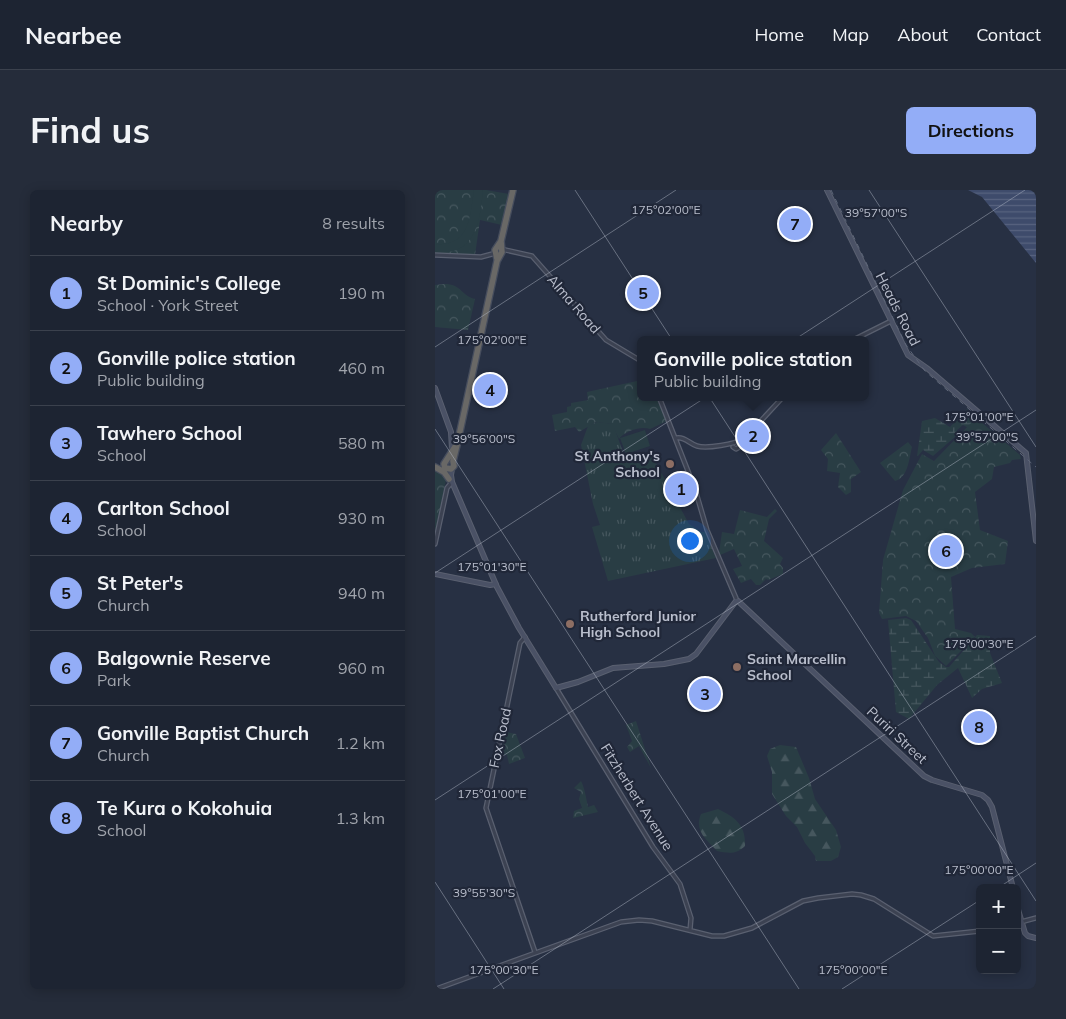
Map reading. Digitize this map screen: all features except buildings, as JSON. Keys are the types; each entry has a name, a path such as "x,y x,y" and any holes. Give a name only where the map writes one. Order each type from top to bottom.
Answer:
{"highway":[{"path":"435,466 454,464 453,461 513,190"},
{"path":"447,466 458,440"},
{"path":"435,466 451,481"}],"main road":[{"name":"Heads Road","path":"827,190 910,357 928,369 1026,453 1036,541"},
{"path":"435,388 451,432 458,440"},
{"path":"451,432 451,454"},
{"name":"Fitzherbert Avenue","path":"447,466 451,475 451,481 496,584 550,679 558,687"},
{"path":"435,574 490,586 496,584"},
{"path":"558,687 578,682 615,667 660,665 691,658 695,656 737,600"},
{"name":"Puriri Street","path":"737,600 926,778 987,798 992,807 1012,884"},
{"path":"1021,925 1027,936 1036,938"}],"street":[{"path":"435,255 478,257 500,251"},
{"name":"Alma Road","path":"500,251 529,254 533,257 606,340 637,359"},
{"path":"861,336 891,322"},
{"path":"661,401 676,438 680,437 701,447 726,444 735,444 739,447 744,439 779,401"},
{"name":"Puriri Street","path":"676,438 695,489 710,539 737,600"},
{"path":"735,444 744,439"},
{"path":"435,544 447,488 451,481"},
{"name":"Fox Road","path":"525,637 520,643 486,808 535,952"},
{"name":"Fitzherbert Avenue","path":"558,687 653,847 680,884 690,912 691,923 689,930"},
{"path":"436,989 626,921 639,920 712,936 725,936 747,930 803,901 852,894 874,899 933,936 976,931"},
{"path":"1021,922 1036,918"},
{"path":"667,925 686,927 691,923 693,930 712,936"}],"green space":[{"path":"435,190 486,190 509,194 502,225 480,220 475,255 435,253"},
{"path":"474,190 483,190 480,213 473,234 459,249 449,252 435,252 435,244 447,244 462,235 469,219"},
{"path":"450,284 475,299 468,330 435,327 435,285"},
{"path":"637,381 637,401 658,401 667,421 650,429 633,430 619,439 612,424 596,422 579,432 575,427 555,431 552,415 567,412 567,407 571,406 571,403 588,400 587,392"},
{"path":"967,409 1018,456 963,425 957,430 956,436 933,456 923,450 917,456 922,421 935,418 950,427"},
{"path":"976,418 1020,455 1021,459 1012,460 1010,463 994,467 992,479 975,492 980,530 1008,541 1005,564 972,568 951,577 955,629 971,633 975,637 946,666 935,656 928,638 916,621 906,616 882,619 879,613 883,560 903,490 922,454 934,461"},
{"path":"597,422 613,424 624,455 627,457 650,452 689,524 701,532 705,532 716,558 608,581 592,527 600,525 593,504 581,445 588,426"},
{"path":"645,430 650,446 626,454 620,438"},
{"path":"836,433 861,472 851,479 851,492 846,495 838,487 840,473 827,471 828,459 821,450"},
{"path":"908,442 912,447 907,467 903,476 895,481 880,463"},
{"path":"435,469 440,471 446,480 435,533"},
{"path":"775,509 777,511 769,519 764,541 783,558 780,564 783,568 783,574 768,580 766,579 760,585 756,585 751,579 741,583 733,569 742,566 734,549 720,555 719,553 722,532 734,534 740,510 767,517"},
{"path":"906,618 911,620 939,662 946,667 949,667 977,635 990,636 990,653 1002,683 982,689 972,698 958,668 937,685 909,719 896,712 888,620"},
{"path":"636,721 651,768 639,746 630,752 627,747 632,741 626,725"},
{"path":"506,732 516,734 525,758 509,764 507,755 500,754"},
{"path":"780,745 796,747 809,778 815,799 836,830 841,847 838,857 831,861 816,861 815,856 805,843 797,827 786,816 772,794 772,772 767,756 770,749"},
{"path":"581,781 588,807 594,805 598,812 573,818 574,811 582,808 579,799 581,792 574,788"},
{"path":"718,809 730,815 744,832 745,846 738,851 728,853 717,851 705,839 700,830 699,820 701,814"}],"water":[{"path":"968,190 1036,190 1036,263 982,197"}],"railway":[{"path":"831,190 906,345 925,371 1036,467"}],"place":[{"name":"Gonville Baptist Church","path":"795,224"},
{"name":"St Peter's","path":"643,293"},
{"name":"Carlton School","path":"490,390"},
{"name":"Gonville police station","path":"753,436"},
{"name":"St Anthony's School","path":"670,464"},
{"name":"St Dominic's College","path":"681,489"},
{"name":"Balgownie Reserve","path":"946,551"},
{"name":"Rutherford Junior High School","path":"570,624"},
{"name":"Saint Marcellin School","path":"737,667"},
{"name":"Tawhero School","path":"705,694"},
{"name":"Te Kura o Kokohuia","path":"979,727"}]}
